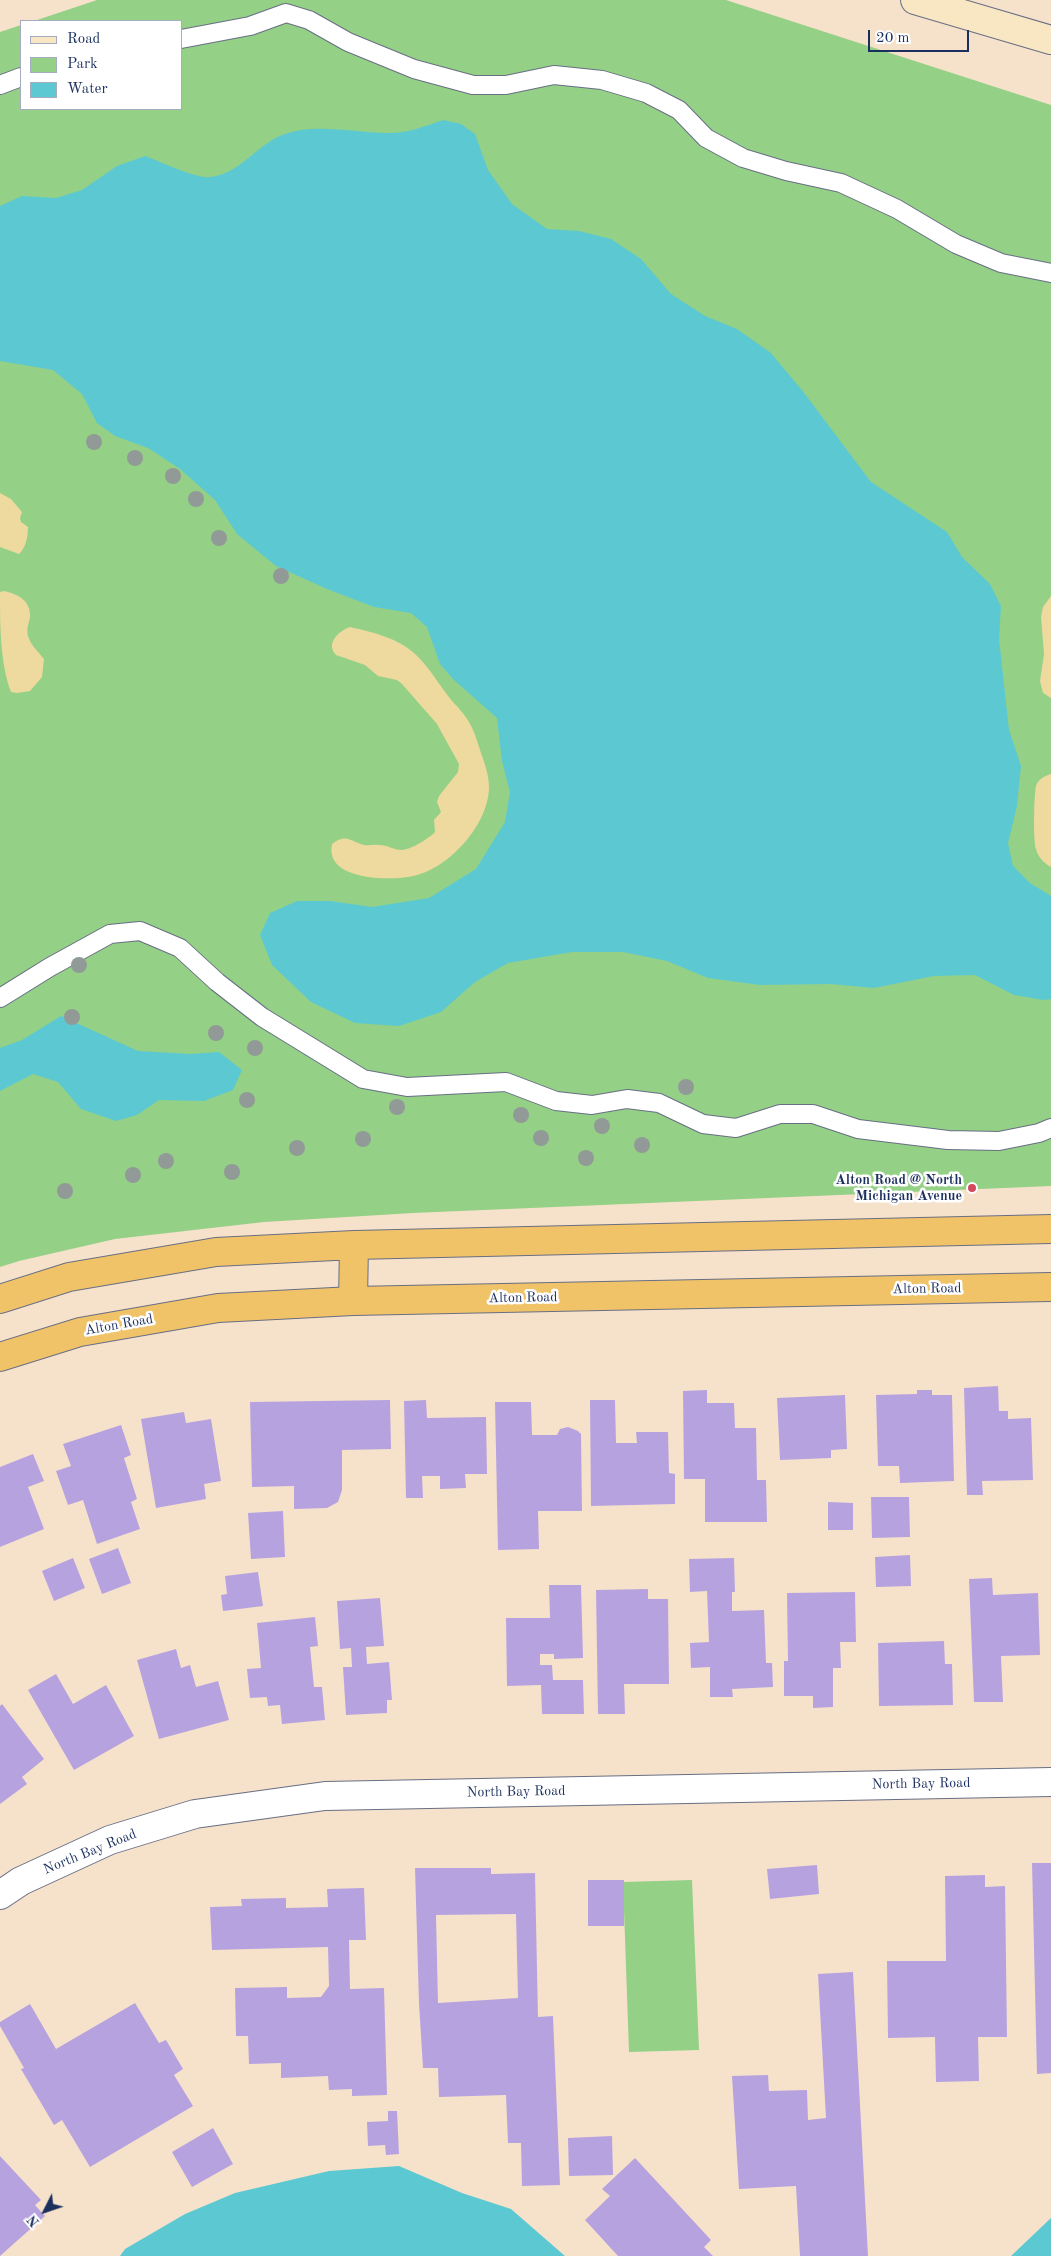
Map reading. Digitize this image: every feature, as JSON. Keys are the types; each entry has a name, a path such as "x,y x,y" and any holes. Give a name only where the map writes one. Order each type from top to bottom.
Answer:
{"highway":[{"path":"0,1299 69,1277 216,1252 354,1245 1051,1229"},
{"path":"353,1301 354,1245"},
{"name":"Alton Road","path":"0,1357 80,1332 218,1308 353,1301 1051,1287"}],"main road":[{"path":"915,0 1051,40"}],"street":[{"name":"North Bay Road","path":"0,1895 21,1881 110,1840 186,1817 325,1796 1051,1782"}],"lane":[{"path":"182,39 250,26 286,13 309,20 348,42 414,69 473,85 506,85 554,75 602,80 646,92 679,110 706,138 743,158 786,171 841,183 896,209 956,244 1001,263 1051,273"},
{"path":"0,85 20,77"},
{"path":"0,998 50,967 110,934 140,931 180,948 217,982 262,1017 364,1079 407,1087 506,1082 556,1101 592,1105 627,1099 659,1103 703,1124 736,1128 780,1114 813,1114 858,1129 948,1140 999,1141 1039,1133 1051,1128"}],"green space":[{"path":"97,0 726,0 1051,105 1051,1186 413,1213 264,1222 115,1239 0,1267 0,32 20,25 20,110 182,110 182,20 37,20"},
{"path":"692,1880 699,2050 629,2052 623,1882"}],"sand":[{"path":"0,493 11,499 22,512 21,522 28,527 26,542 19,554 0,547"},
{"path":"4,591 18,596 26,602 30,611 27,628 29,640 44,659 42,677 30,691 11,692 7,681 1,630 0,592"},
{"path":"1051,596 1051,698 1043,693 1040,681 1044,654 1041,617 1043,607"},
{"path":"350,627 397,642 421,660 470,724 487,773 489,787 487,801 482,816 474,830 453,855 427,872 413,876 376,878 361,876 348,872 338,865 332,856 332,844 345,838 364,845 382,845 402,850 415,846 429,837 435,832 434,820 441,812 437,802 439,796 458,772 459,764 437,724 402,684 397,680 378,676 365,665 336,655 332,646 335,638 342,631"},
{"path":"1051,774 1051,867 1042,860 1037,852 1034,837 1034,818 1036,786 1040,780"}],"water":[{"path":"443,120 461,124 475,134 488,170 512,204 547,229 579,231 611,239 641,259 671,294 705,316 737,329 771,353 805,394 871,482 947,532 962,557 990,584 1001,606 999,639 1009,730 1021,766 1017,806 1008,843 1013,866 1030,883 1051,896 1051,999 1043,1000 1014,995 975,975 934,976 874,988 830,984 760,985 708,978 667,961 623,952 572,952 508,963 475,982 441,1012 399,1026 355,1023 311,1002 272,965 260,935 270,913 297,901 330,901 372,907 429,898 476,869 505,822 510,792 502,761 497,718 453,679 440,664 427,627 411,613 374,607 327,589 276,566 237,534 215,500 180,469 148,448 115,436 97,423 82,394 53,370 0,361 0,206 22,196 56,198 82,190 117,166 145,156 187,173 210,177 221,175 231,170 275,139 297,131 336,129 394,133 415,129"},
{"path":"61,1016 138,1051 191,1054 219,1052 242,1070 233,1090 204,1101 159,1100 137,1115 116,1121 81,1109 58,1082 33,1074 0,1091 0,1048 22,1040"},
{"path":"399,2166 462,2193 511,2209 565,2256 120,2256 125,2249 185,2214 235,2193 329,2171"},
{"path":"1051,2218 1051,2256 1011,2256"}],"building":[{"path":"998,1386 999,1411 1008,1411 1008,1419 1031,1418 1033,1480 982,1481 983,1495 967,1495 964,1388"},
{"path":"707,1390 707,1403 734,1403 735,1428 756,1428 757,1480 766,1480 767,1522 705,1522 705,1479 684,1479 683,1391"},
{"path":"917,1390 932,1390 932,1395 952,1395 954,1481 900,1483 899,1466 878,1466 876,1395 917,1394"},
{"path":"845,1395 847,1449 831,1450 831,1458 780,1460 777,1398"},
{"path":"390,1400 391,1449 342,1450 342,1490 338,1502 327,1508 294,1509 294,1486 252,1487 250,1402"},
{"path":"426,1400 427,1418 486,1417 487,1474 465,1474 466,1488 440,1489 440,1476 422,1476 423,1498 406,1498 404,1401"},
{"path":"590,1400 615,1400 616,1443 637,1443 636,1432 668,1432 669,1473 675,1474 675,1504 591,1506"},
{"path":"495,1402 531,1402 532,1435 557,1435 560,1429 568,1427 581,1434 582,1511 538,1511 539,1549 498,1550"},
{"path":"184,1412 186,1423 211,1419 221,1481 204,1484 206,1499 156,1508 141,1419"},
{"path":"121,1425 131,1455 124,1458 137,1499 131,1502 140,1529 97,1544 83,1500 68,1505 56,1471 71,1466 63,1444"},
{"path":"33,1454 44,1481 28,1487 44,1529 0,1547 0,1467"},
{"path":"871,1497 909,1497 910,1537 872,1538"},
{"path":"828,1502 853,1503 853,1530 828,1530"},
{"path":"283,1511 285,1557 251,1559 248,1513"},
{"path":"118,1548 131,1583 102,1594 89,1559"},
{"path":"910,1555 911,1586 876,1587 875,1557"},
{"path":"73,1558 85,1588 54,1601 42,1571"},
{"path":"734,1558 735,1592 732,1592 732,1611 764,1610 766,1663 772,1663 773,1687 732,1689 733,1697 710,1697 710,1667 691,1668 690,1643 709,1642 707,1591 690,1592 689,1559"},
{"path":"258,1572 263,1606 223,1611 221,1595 227,1594 225,1576"},
{"path":"992,1578 993,1595 1038,1593 1040,1655 1001,1656 1003,1702 974,1702 969,1579"},
{"path":"549,1585 581,1585 583,1658 554,1659 554,1654 540,1654 540,1665 552,1665 553,1680 583,1680 584,1714 542,1714 541,1685 507,1686 506,1618 550,1618"},
{"path":"648,1589 648,1599 668,1599 669,1684 624,1684 625,1714 598,1714 596,1590"},
{"path":"855,1592 856,1642 840,1642 841,1668 833,1668 833,1707 813,1708 813,1696 784,1696 784,1661 788,1661 787,1593"},
{"path":"380,1598 384,1646 366,1647 367,1664 389,1662 392,1700 387,1700 387,1713 346,1715 343,1667 352,1667 351,1648 340,1649 337,1601"},
{"path":"315,1617 318,1646 310,1647 314,1687 322,1687 325,1720 282,1724 280,1705 268,1706 267,1697 250,1698 247,1669 261,1668 257,1623"},
{"path":"944,1641 945,1664 952,1664 953,1705 879,1706 878,1643"},
{"path":"176,1649 181,1668 190,1665 196,1687 218,1681 229,1720 159,1739 137,1660"},
{"path":"56,1674 73,1704 106,1685 134,1736 74,1770 28,1690"},
{"path":"2,1704 44,1759 22,1777 27,1784 0,1804 0,1706"},
{"path":"1032,1863 1051,1863 1051,2073 1037,2074"},
{"path":"817,1865 819,1894 770,1899 767,1869"},
{"path":"415,1868 491,1868 491,1874 535,1873 538,2017 553,2016 560,2185 522,2186 521,2143 508,2143 506,2095 439,2097 438,2068 423,2068","holes":["516,1914 518,1998 438,2003 436,1915"]},
{"path":"985,1875 985,1887 1005,1886 1007,2037 978,2037 979,2081 936,2082 935,2037 888,2038 887,1961 946,1961 945,1876"},
{"path":"588,1880 624,1880 624,1926 588,1926"},
{"path":"364,1888 366,1940 349,1940 350,1989 384,1988 387,2095 352,2096 352,2089 329,2090 328,2076 281,2078 281,2063 249,2064 248,2036 236,2036 235,1988 287,1987 287,1998 321,1997 329,1986 328,1947 212,1950 210,1907 242,1906 241,1899 286,1898 286,1908 328,1907 327,1889"},
{"path":"853,1972 868,2256 800,2256 796,2186 739,2189 732,2076 768,2075 769,2091 807,2090 808,2120 826,2118 818,1974"},
{"path":"135,2003 159,2043 166,2040 183,2069 174,2075 193,2106 90,2167 62,2120 54,2125 21,2069 24,2068 0,2026 0,2022 30,2004 56,2049"},
{"path":"388,2111 397,2111 399,2154 386,2155 385,2145 368,2146 367,2122 388,2121"},
{"path":"213,2128 233,2164 192,2187 172,2152"},
{"path":"612,2136 613,2175 569,2176 568,2138"},
{"path":"0,2156 41,2200 35,2205 45,2216 0,2256"},
{"path":"635,2158 711,2240 704,2247 713,2256 618,2256 585,2220 610,2196 602,2189"}],"place":[{"name":"Alton Road @ North Michigan Avenue","path":"972,1188"}]}
